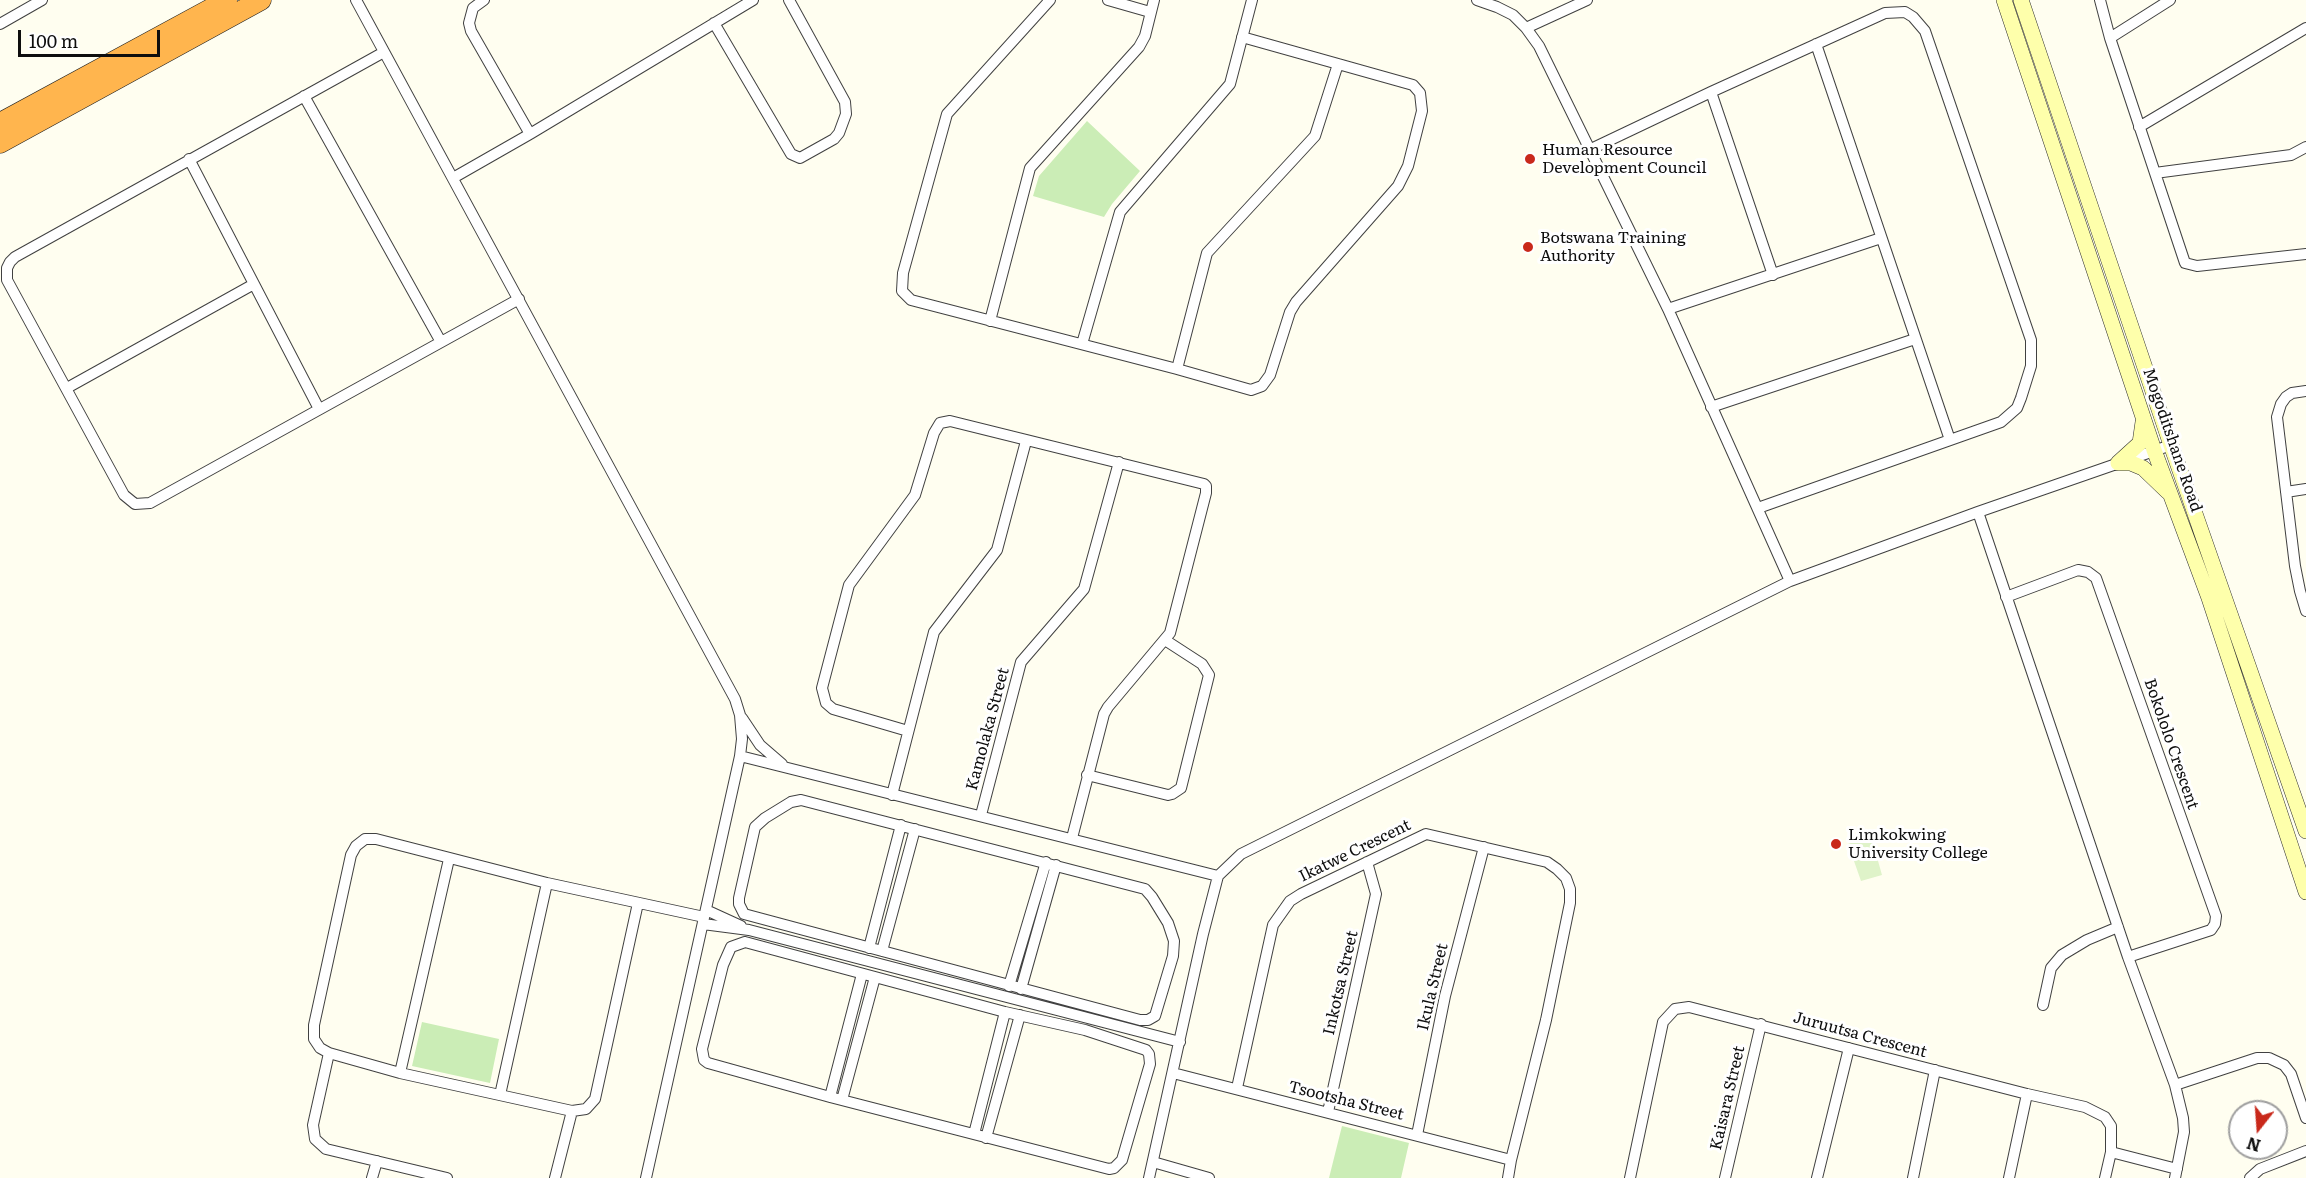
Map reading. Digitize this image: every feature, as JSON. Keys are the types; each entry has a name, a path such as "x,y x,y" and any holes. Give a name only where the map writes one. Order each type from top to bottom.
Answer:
{"highway":[{"path":"0,123 227,0"},
{"path":"0,143 261,0"}],"main road":[{"name":"Mogoditshane Road","path":"2004,0 2154,450 2301,859 2306,892"},
{"name":"Mogoditshane Road","path":"2021,0 2171,445 2306,831"},
{"path":"2118,463 2140,444 2143,417"},
{"path":"2118,463 2131,463 2143,468 2172,496"}],"street":[{"path":"0,24 29,3 42,0"},
{"path":"356,0 735,699 740,715 742,739 740,756 645,1178"},
{"path":"484,0 473,8 470,15 471,31 530,134"},
{"path":"453,178 753,0"},
{"path":"714,23 791,154 800,158 834,139 839,133 846,114 845,102 789,0"},
{"path":"1050,0 947,114 903,273 902,291 911,300 1251,390 1262,386 1270,375 1292,307 1404,177 1422,111 1420,93 1413,85 1242,37"},
{"path":"1108,0 1150,12"},
{"path":"990,321 1030,168 1139,47 1145,36 1154,0"},
{"path":"1082,344 1120,212 1230,84 1252,0"},
{"path":"1476,0 1513,15 1539,46 1668,309 1790,581"},
{"path":"1526,28 1587,0"},
{"path":"2100,0 2110,38 2183,260 2188,265 2197,266 2306,254"},
{"path":"2110,38 2170,0"},
{"path":"1589,150 1885,13 1905,12 1920,23 1929,42 2031,340 2031,366 2017,408 2001,422 1758,508"},
{"path":"2139,128 2306,28"},
{"path":"1816,44 1950,440"},
{"path":"384,52 15,256 10,262 7,268 7,280 124,495 128,501 143,505 150,503 519,299"},
{"path":"1177,369 1207,253 1315,136 1338,64"},
{"path":"1711,92 1773,275"},
{"path":"304,96 441,342"},
{"path":"2155,172 2291,155 2306,147"},
{"path":"189,159 319,409"},
{"path":"1668,309 1881,238"},
{"path":"67,388 254,284"},
{"path":"1711,407 1916,339"},
{"path":"2306,391 2292,393 2286,397 2278,411 2286,492 2306,611"},
{"path":"908,731 833,710 826,703 822,695 822,688 849,585 915,495 934,433 940,423 950,421 1119,462 1206,486 1173,625 1165,640 1108,707 1087,775 1072,838"},
{"path":"892,795 934,632 997,550 1026,441"},
{"path":"1149,1178 1218,876 1241,854 1790,581 2171,445"},
{"name":"Kamolaka Street","path":"981,815 1021,662 1084,589 1119,462"},
{"path":"2286,492 2306,489"},
{"path":"1978,512 2128,957 2175,1085 2183,1118 2184,1132 2176,1173 2111,1152 2105,1178"},
{"name":"Bokololo Crescent","path":"2006,597 2078,570 2088,572 2096,578 2216,916 2211,930 2128,957"},
{"path":"1087,775 1168,795 1181,788 1209,675 1202,664 1165,640"},
{"path":"740,715 760,745 786,767"},
{"path":"740,756 1218,876"},
{"path":"638,903 595,1099 586,1109 573,1111 400,1073 329,1053 320,1048 314,1039 314,1025 351,855 356,846 365,839 376,839 547,883 704,917 799,943 944,975 1090,1012 1140,1020 1152,1019 1158,1011 1173,956 1174,941 1152,897 1145,889 801,800 791,802 759,822 753,832 739,898 741,910 750,917 882,951 944,975 1021,989 1090,1012 1180,1042"},
{"path":"869,948 901,825"},
{"path":"882,951 915,829"},
{"name":"Ikatwe Crescent","path":"1237,1088 1273,925 1286,906 1300,894 1426,834 1547,862 1557,868 1566,878 1570,889 1570,903 1546,1020 1508,1178"},
{"name":"Ikula Street","path":"1418,1135 1445,996 1484,847"},
{"path":"400,1073 449,859"},
{"name":"Inkotsa Street","path":"1328,1112 1376,894 1376,887 1367,862"},
{"path":"1009,986 1051,864"},
{"path":"1021,989 1051,864"},
{"path":"500,1095 547,883"},
{"path":"2043,1005 2051,968 2062,955 2118,927"},
{"path":"796,956 802,931"},
{"path":"745,942 862,974 1005,1012 1085,1030 1139,1047 1149,1054 1150,1064 1142,1099 1125,1152 1118,1165 1109,1169 986,1138 714,1066 704,1060 702,1054 723,965 731,947 745,942"},
{"path":"830,1097 862,974"},
{"path":"940,994 944,975"},
{"path":"842,1100 875,977"},
{"name":"Juruutsa Crescent","path":"1630,1178 1664,1022 1676,1009 1689,1007 2085,1107 2105,1117 2111,1126 2113,1139 2111,1152"},
{"path":"974,1134 1005,1012"},
{"path":"1085,1030 1090,1012"},
{"path":"986,1138 1020,1015"},
{"name":"Kaisara Street","path":"1725,1178 1761,1024"},
{"path":"1817,1178 1849,1047"},
{"path":"329,1053 313,1125 315,1139 326,1149 447,1178"},
{"path":"2175,1085 2258,1058 2269,1058 2284,1065 2291,1074 2306,1118"},
{"path":"1913,1178 1935,1070"},
{"name":"Tsootsha Street","path":"1173,1073 1511,1160"},
{"path":"2009,1178 2027,1094"},
{"path":"555,1178 573,1111"},
{"path":"2250,1178 2260,1169 2306,1151"},
{"path":"372,1178 377,1161"},
{"path":"1153,1162 1209,1178"}],"green space":[{"path":"1087,121 1140,171 1104,217 1033,196 1039,176"},
{"path":"1871,836 1882,875 1861,881 1848,844"},
{"path":"422,1022 499,1039 490,1083 412,1066"},
{"path":"1342,1126 1409,1143 1401,1178 1329,1178"}],"place":[{"name":"Human Resource Development Council","path":"1530,159"},
{"name":"Botswana Training Authority","path":"1528,247"},
{"name":"Limkokwing University College","path":"1836,844"}]}
